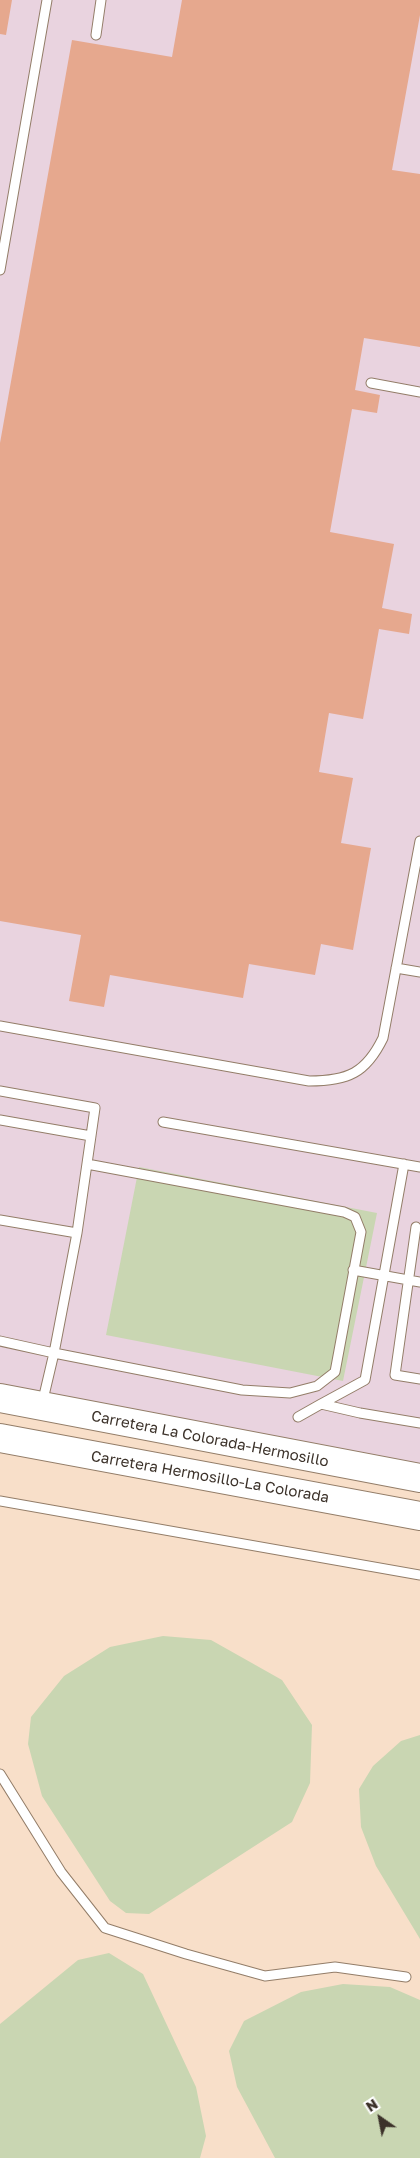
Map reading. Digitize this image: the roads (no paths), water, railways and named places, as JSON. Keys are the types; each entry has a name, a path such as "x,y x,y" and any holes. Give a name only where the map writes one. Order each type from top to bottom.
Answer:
{"highway":[{"name":"Carretera La Colorada-Hermosillo","path":"0,1398 420,1478"},
{"name":"Carretera Hermosillo-La Colorada","path":"0,1438 420,1516"}],"lane":[{"path":"0,270 47,0"},
{"path":"96,35 101,0"},
{"path":"372,383 420,392"},
{"path":"0,1026 309,1082 345,1077 363,1068 374,1056 383,1038 420,841"},
{"path":"396,968 420,972"},
{"path":"0,1091 95,1108 76,1233 54,1353 41,1406"},
{"path":"0,1120 91,1136"},
{"path":"163,1122 420,1166"},
{"path":"0,1342 242,1390 290,1392 317,1386 335,1372 361,1232 355,1217 344,1212 87,1164"},
{"path":"298,1417 365,1380 404,1164"},
{"path":"0,1220 76,1233"},
{"path":"416,1227 410,1280 395,1375 420,1379"},
{"path":"353,1270 420,1282"},
{"path":"321,1404 420,1423"},
{"path":"0,1501 420,1575"},
{"path":"0,1774 61,1872 106,1928 186,1954 265,1976 335,1967 406,1977"}]}
